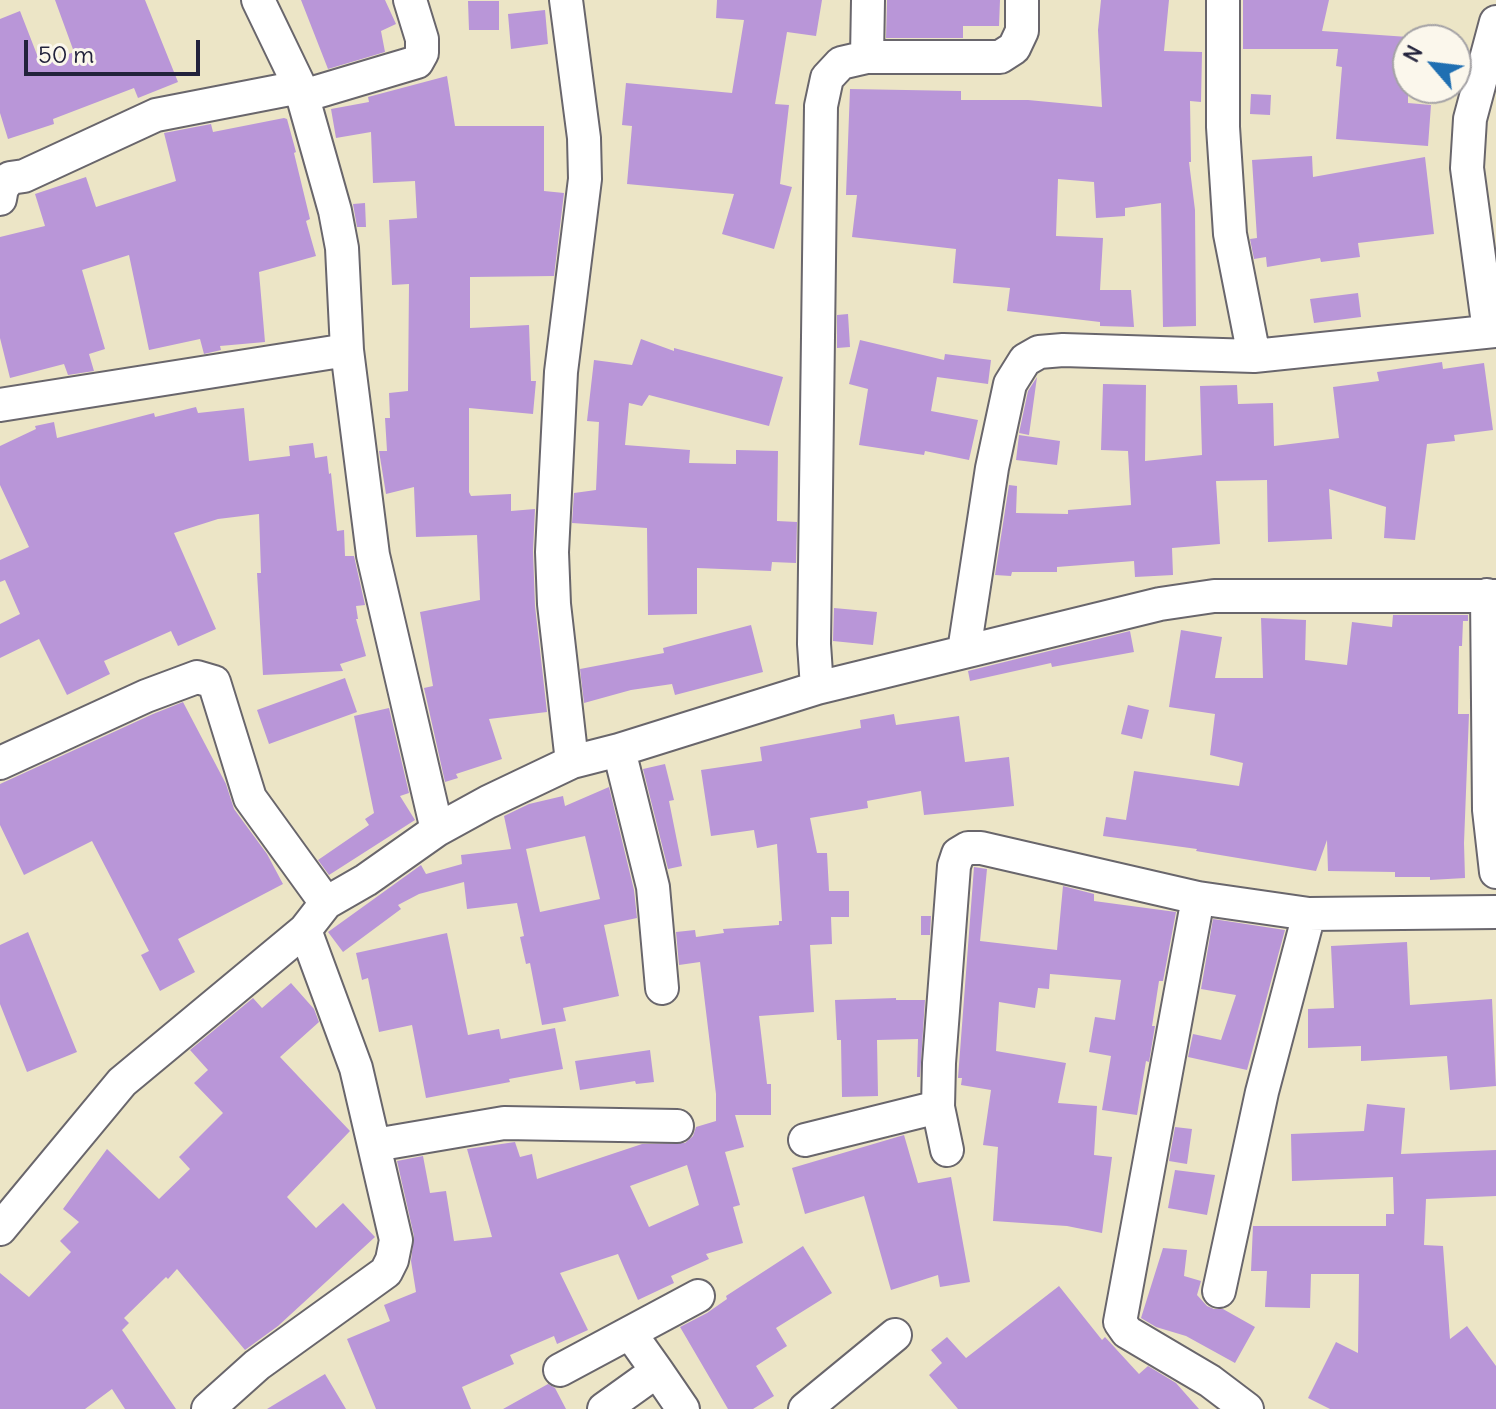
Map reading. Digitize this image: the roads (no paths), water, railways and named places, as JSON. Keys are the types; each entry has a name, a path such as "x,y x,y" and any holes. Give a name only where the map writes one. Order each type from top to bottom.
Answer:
{"street":[{"path":"258,0 302,92 335,211 342,248 347,350 378,583 437,830"},
{"path":"0,223 2,188 10,178 24,176 156,115 302,92 417,62 422,53 422,39 410,0"},
{"path":"566,0 584,138 585,179 561,372 552,552 554,604 572,762"},
{"path":"867,57 868,0"},
{"path":"817,688 814,644 821,106 827,78 841,63 867,57 1000,57 1014,48 1022,31 1022,0"},
{"path":"1223,0 1223,127 1230,234 1254,356"},
{"path":"964,651 992,468 1010,384 1025,360 1039,352 1063,350 1254,356 1493,331 1467,168 1470,119 1496,22"},
{"path":"0,405 347,350"},
{"path":"0,1229 122,1082 305,930 326,903 366,880 437,830 488,802 572,762 817,688 1160,604 1214,596 1491,596 1489,810 1496,872"},
{"path":"0,763 146,696 197,677 214,682 250,798 326,903"},
{"path":"619,750 653,887 662,988"},
{"path":"947,1150 938,1107 954,866 958,854 968,848 981,848 1198,898 1309,914 1496,912"},
{"path":"1198,898 1120,1322 1127,1332 1210,1381 1247,1409"},
{"path":"1219,1291 1262,1092 1309,914"},
{"path":"208,1409 257,1365 386,1272 392,1260 396,1240 356,1068 305,930"},
{"path":"805,1140 938,1107"},
{"path":"375,1145 504,1123 677,1126"},
{"path":"560,1370 698,1296"},
{"path":"630,1333 683,1409"},
{"path":"805,1409 895,1335"},
{"path":"604,1409 657,1371"}]}
